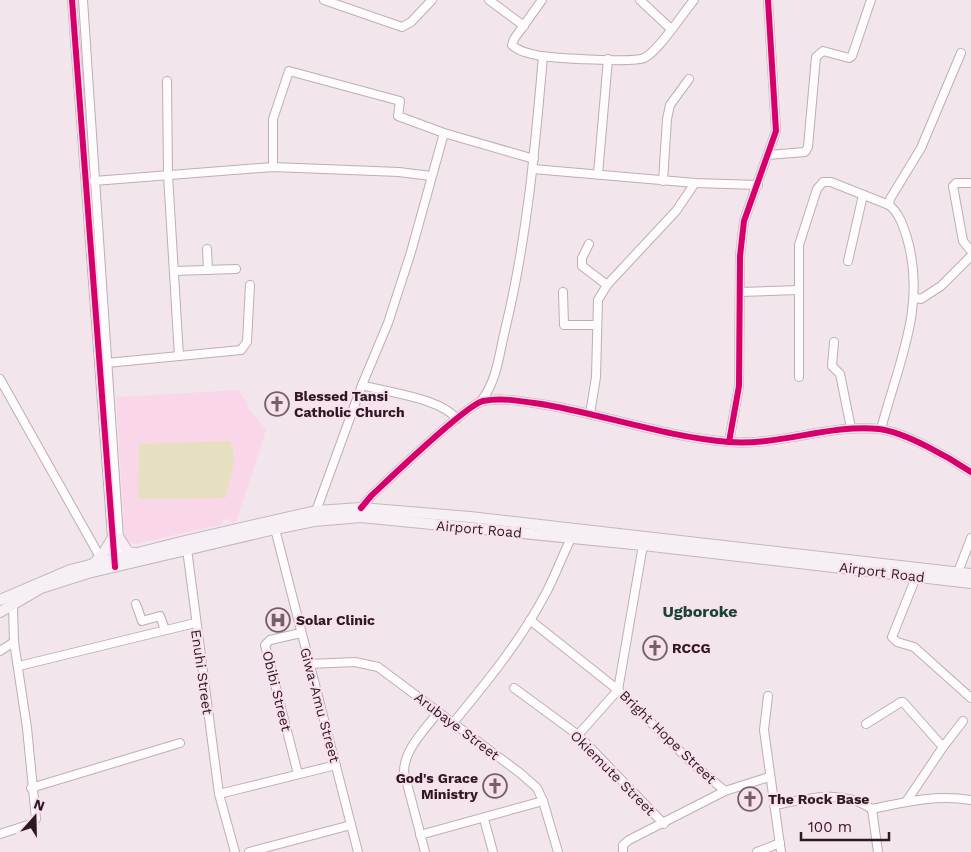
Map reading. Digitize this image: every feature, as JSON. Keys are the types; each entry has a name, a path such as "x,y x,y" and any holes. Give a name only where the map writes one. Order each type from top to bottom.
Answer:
{"main road":[{"name":"Airport Road","path":"0,612 42,588 137,554 226,530 316,511 361,508 572,538 971,583"},
{"name":"Airport Road","path":"0,600 51,577 96,561 119,562 275,529 314,522 362,517 453,521 971,574"},
{"path":"96,561 116,539 128,552 137,554"}],"street":[{"path":"72,0 119,562"},
{"path":"83,0 107,363 116,539"},
{"path":"324,0 402,27 411,22 432,0"},
{"path":"490,0 524,26"},
{"path":"542,0 512,45 524,52 543,56 608,59 644,58 655,49 694,0"},
{"path":"640,0 671,29"},
{"path":"729,442 739,386 740,256 744,221 776,131 768,0"},
{"path":"768,155 805,152 808,147 816,57 823,51 850,58 852,56 870,0"},
{"path":"889,205 890,199 921,148 962,53"},
{"path":"361,508 370,496 457,419 481,401 492,388 511,306 534,170 543,56"},
{"path":"598,174 608,59"},
{"path":"273,167 273,119 289,71 400,101 398,116 444,133 534,159"},
{"path":"663,181 668,112 670,105 689,79"},
{"path":"167,81 168,175 179,356"},
{"path":"316,511 362,385 388,323 411,252 444,133"},
{"path":"94,181 273,167 389,171 431,176"},
{"path":"534,170 663,181 758,185"},
{"path":"799,377 800,245 817,189 823,182 831,182 889,205 895,210 902,224 913,260 915,298 908,335 881,429"},
{"path":"590,414 596,377 598,300 607,285 676,211 695,183"},
{"path":"971,183 956,183 953,186 963,242 971,252"},
{"path":"848,260 863,195"},
{"path":"589,244 582,258 582,266 607,285"},
{"path":"207,249 208,270"},
{"path":"915,298 921,300 934,292 971,256"},
{"path":"174,271 236,269"},
{"path":"107,363 241,350 247,342 250,285"},
{"path":"740,292 799,290"},
{"path":"563,292 564,325 597,325"},
{"path":"834,342 832,366 840,374 851,428"},
{"path":"0,379 96,561"},
{"path":"362,385 439,405 452,413 457,419"},
{"path":"481,401 506,399 590,414 678,435 729,442 758,442 851,428 881,429 932,450 971,472"},
{"name":"Giwa-Amu Street","path":"275,529 358,852"},
{"path":"453,723 493,675 530,620 547,591 572,538"},
{"path":"958,572 971,538"},
{"name":"Bright Hope Street","path":"643,545 618,690 691,762 725,792 769,777"},
{"name":"Enuhi Street","path":"187,549 195,623 219,794 235,852"},
{"path":"916,577 892,637 897,642 914,647 971,698"},
{"path":"136,604 142,621 160,616 165,630"},
{"path":"0,834 34,822 36,819 31,788 19,666 14,642 13,606"},
{"path":"530,620 618,690 578,735"},
{"path":"19,666 195,623"},
{"name":"Obibi Street","path":"298,774 265,645 270,640 301,633"},
{"path":"0,651 14,642"},
{"name":"Arubaye Street","path":"309,664 354,662 378,667 520,772 537,788 544,801 558,852"},
{"name":"Okiemute Street","path":"514,688 578,735 664,824"},
{"path":"768,696 764,730 769,777 782,852"},
{"path":"866,724 903,702 943,747"},
{"path":"425,852 404,772 404,762 408,753 438,712"},
{"path":"906,802 943,747 964,721"},
{"path":"31,788 180,743"},
{"path":"219,794 336,765"},
{"path":"623,848 725,792"},
{"path":"774,805 834,796 859,800 872,810 878,852"},
{"path":"872,810 906,802 951,796 971,800"},
{"path":"420,836 544,801"},
{"path":"484,819 493,852"},
{"path":"249,852 351,825"},
{"path":"757,852 780,843"}],"shaded area":[{"path":"240,390 241,396 247,401 248,408 266,430 235,525 228,519 222,520 223,524 135,544 125,541 116,397"},
{"path":"230,441 233,448 234,462 226,498 140,499 138,496 139,444"}],"cycle path":[{"path":"72,0 115,567"},
{"path":"729,442 739,386 740,256 744,221 776,131 768,0"},
{"path":"361,508 371,496 445,428 474,405 491,400 515,400 547,405 683,436 729,442 766,441 842,429 879,429 914,440 971,472"}],"place":[{"name":"Blessed Tansi Catholic Church","path":"277,404"},
{"name":"Solar Clinic","path":"278,620"},
{"name":"RCCG","path":"655,648"},
{"name":"God's Grace Ministry","path":"495,786"},
{"name":"The Rock Base","path":"750,799"}],"district":[{"name":"Ugboroke","path":"700,611"}]}
